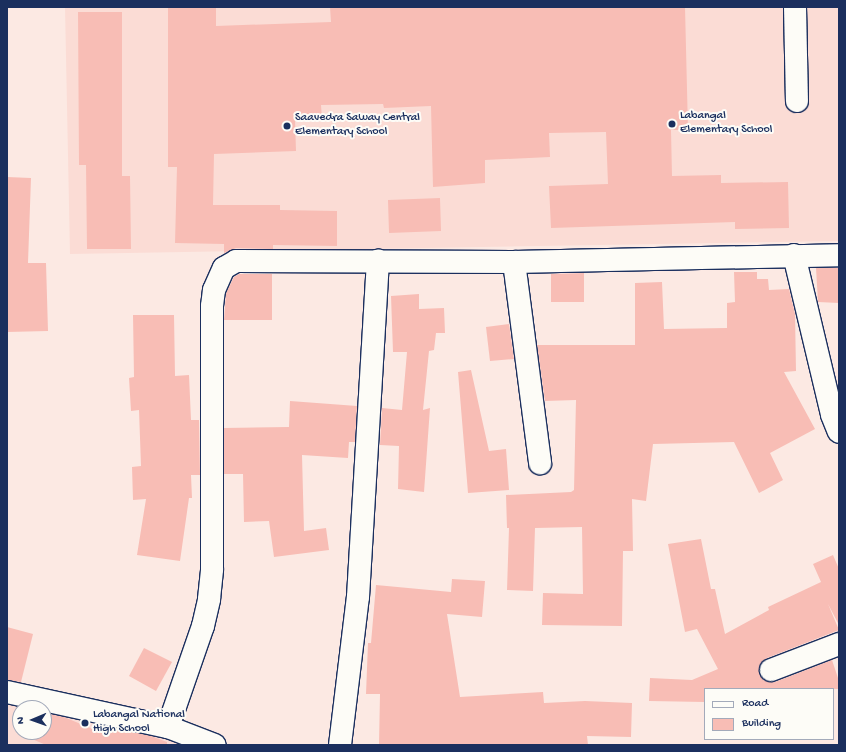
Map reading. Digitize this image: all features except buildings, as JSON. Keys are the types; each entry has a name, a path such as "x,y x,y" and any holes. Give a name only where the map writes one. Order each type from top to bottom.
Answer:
{"street":[{"path":"795,7 797,100"},
{"path":"794,255 832,415 839,432"},
{"path":"168,727 203,626 209,599 212,569 211,332 214,290 218,277 224,268 236,261 514,262 839,255"},
{"path":"340,745 358,597 378,261"},
{"path":"514,262 540,463"},
{"path":"771,670 839,644"},
{"path":"7,692 168,727 216,745"}],"shaded area":[{"path":"65,7 839,7 839,241 70,254"},
{"name":"Labangal National High School","path":"7,697 19,700 12,700 12,740 52,740 52,708 196,745 7,745"}],"place":[{"name":"Labangal Elementary School","path":"672,124"},
{"name":"Saavedra Saway Central Elementary School","path":"287,126"},
{"name":"Labangal National High School","path":"85,723"}]}
